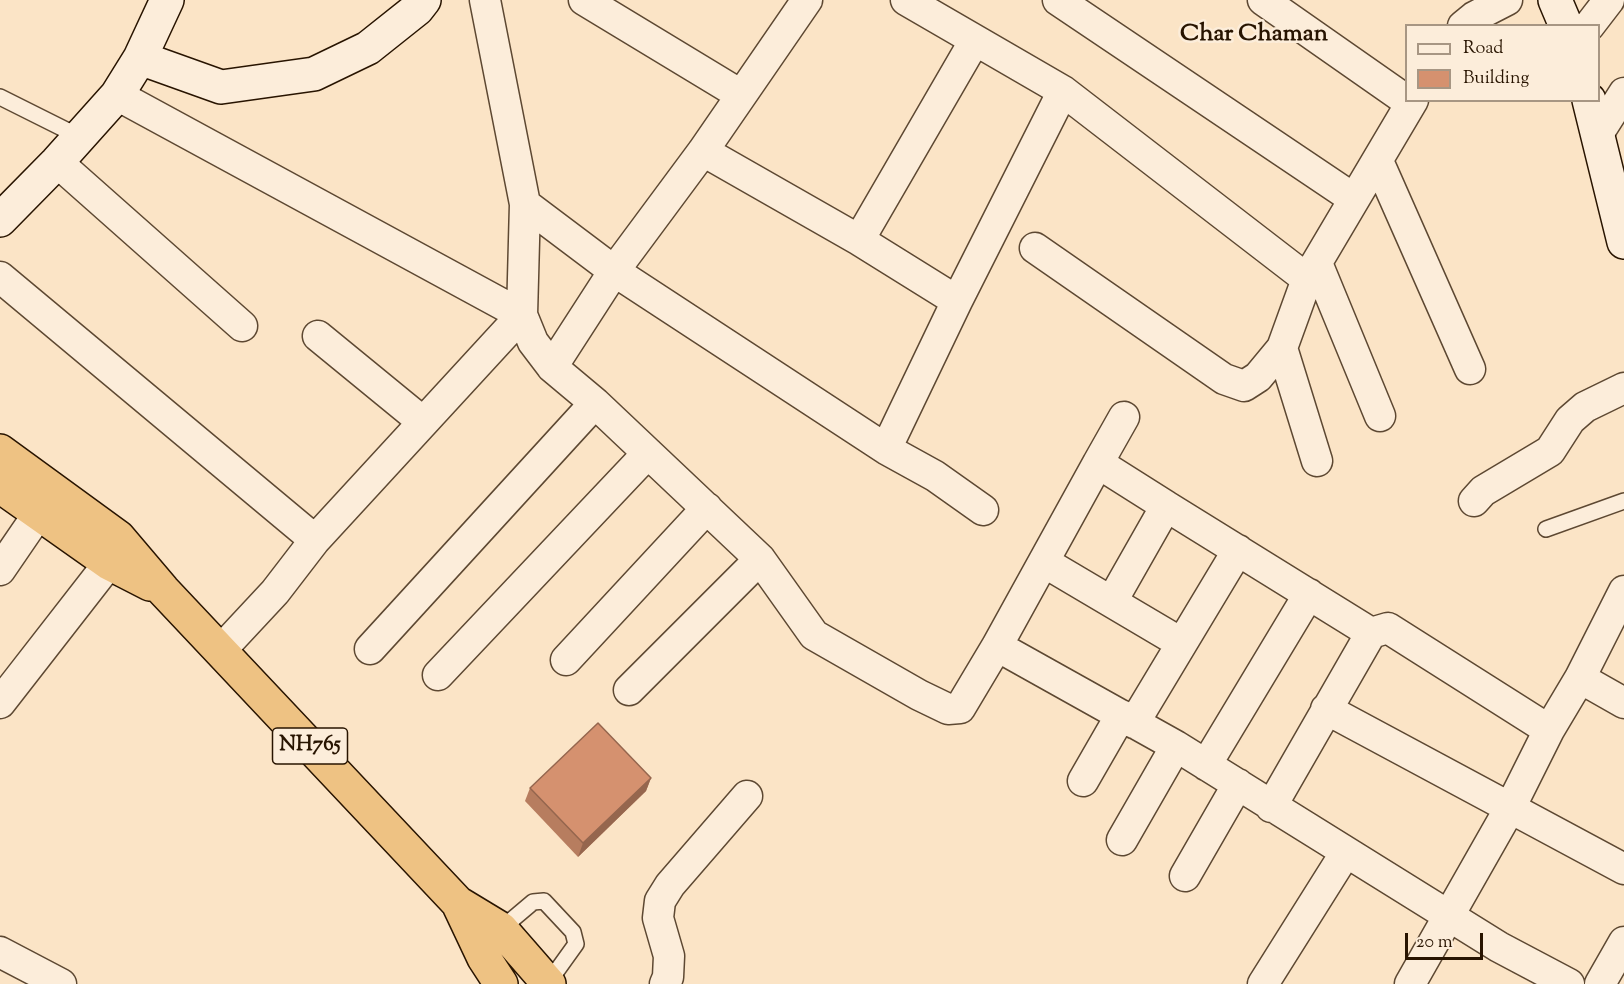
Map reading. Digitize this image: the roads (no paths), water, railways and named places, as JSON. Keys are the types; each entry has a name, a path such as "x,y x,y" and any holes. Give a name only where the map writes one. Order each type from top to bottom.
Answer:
{"highway":[{"name":"NH765","path":"0,451 118,537 163,590 458,903 501,929 548,984"},
{"name":"NH765","path":"0,486 109,563 163,590"},
{"name":"NH765","path":"458,903 484,958 501,984"}],"street":[{"path":"0,220 117,96 140,58 167,0"},
{"path":"140,58 221,87 314,74 368,48 417,9 424,0"},
{"path":"485,0 525,204 522,315 533,342 552,367 595,403 760,559 814,635 919,695 948,709 960,708 998,646 1124,417"},
{"path":"584,0 741,95"},
{"path":"906,0 1063,91 1312,271 1380,416"},
{"path":"1058,0 1354,199"},
{"path":"1263,0 1405,98"},
{"path":"1465,24 1507,0"},
{"path":"1555,0 1565,24"},
{"path":"1591,24 1610,0"},
{"path":"552,367 614,272 741,95 795,4"},
{"path":"860,240 975,40"},
{"path":"886,449 957,301 1063,91"},
{"path":"1598,134 1624,93"},
{"path":"117,96 522,315"},
{"path":"1035,248 1224,379 1244,386 1258,376 1282,348 1312,271 1378,161 1409,102"},
{"path":"1590,102 1624,242"},
{"path":"703,151 860,240 957,301"},
{"path":"1378,161 1470,369"},
{"path":"57,162 242,326"},
{"path":"525,204 614,272 886,449 935,476 983,510"},
{"path":"0,277 315,540"},
{"path":"220,651 275,592 315,540 522,315"},
{"path":"318,336 423,422"},
{"path":"1282,348 1317,461"},
{"path":"1474,501 1483,490 1551,450 1570,420 1585,407 1624,388"},
{"path":"370,649 595,403"},
{"path":"438,675 648,453"},
{"path":"1098,463 1371,633"},
{"path":"1112,601 1166,506"},
{"path":"566,660 708,508"},
{"path":"0,570 39,513"},
{"path":"1083,781 1181,643 1238,550"},
{"path":"629,690 760,559"},
{"path":"1044,562 1181,643"},
{"path":"0,703 109,563"},
{"path":"1410,984 1510,808 1624,591"},
{"path":"1206,765 1309,594"},
{"path":"1271,807 1371,633 1388,628 1549,730"},
{"path":"998,646 1176,746 1499,947 1566,983"},
{"path":"1580,678 1624,703"},
{"path":"1326,709 1624,869"},
{"path":"1122,840 1176,746"},
{"path":"1185,876 1238,784"},
{"path":"665,984 668,977 669,956 658,918 660,901 670,885 747,795"},
{"path":"1263,984 1346,852"},
{"path":"1600,984 1624,942"},
{"path":"0,952 61,984"}],"lane":[{"path":"0,96 80,136"},
{"path":"1546,529 1624,501"},
{"path":"501,929 533,902 544,901 573,932 576,944 548,984"}],"district":[{"name":"Char Chaman","path":"1254,36"}]}
